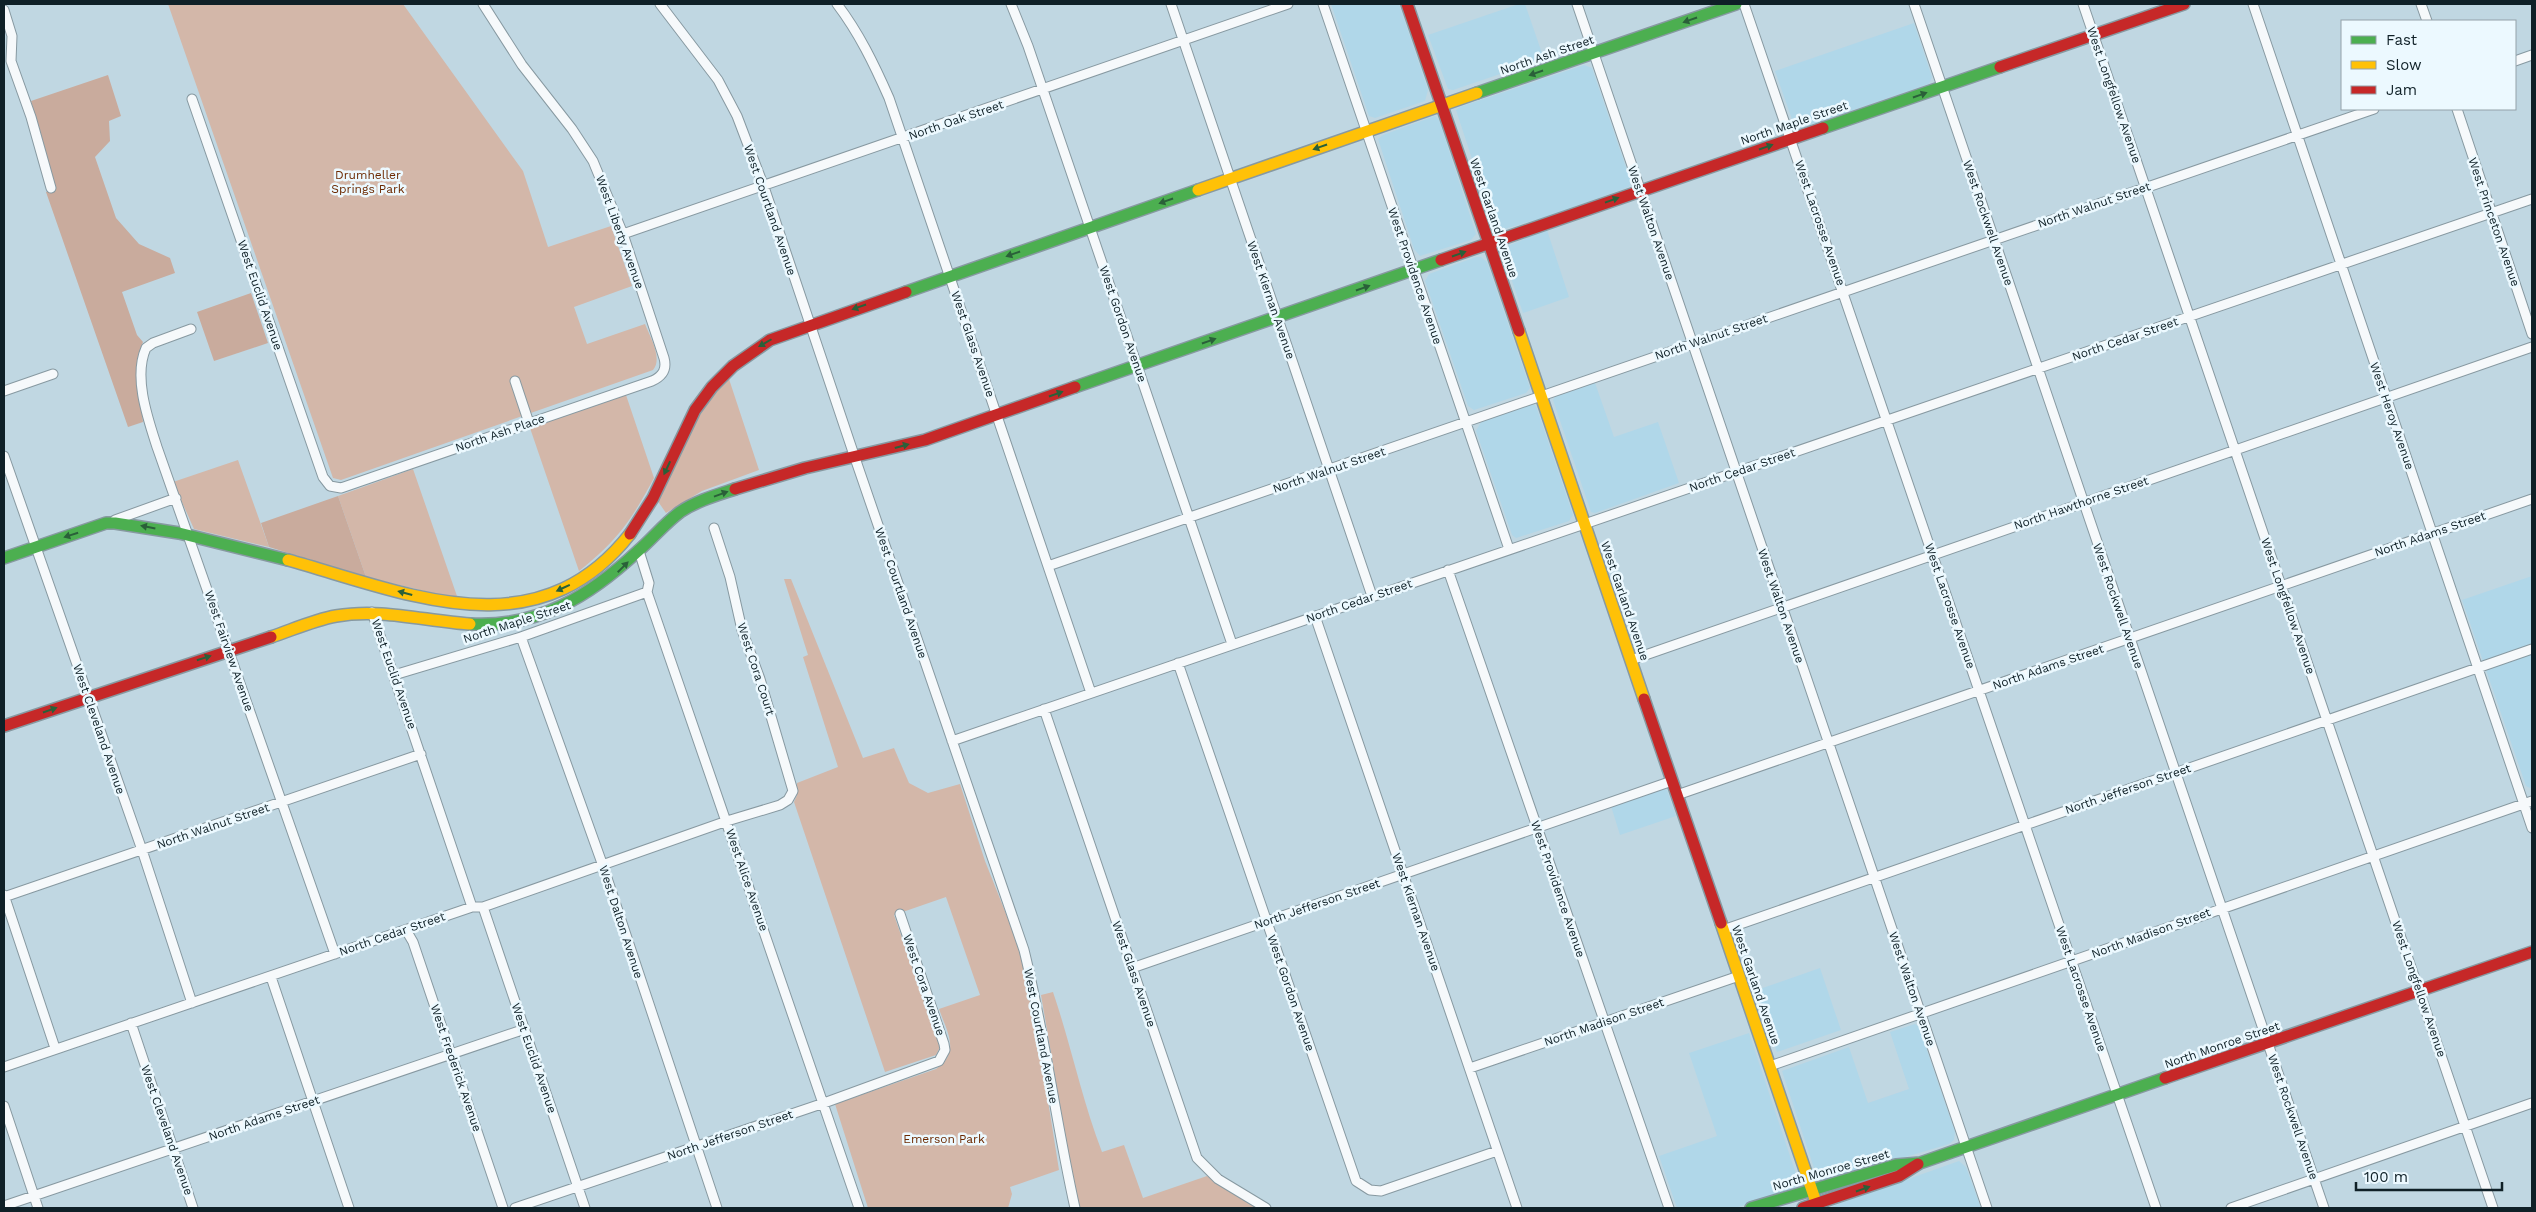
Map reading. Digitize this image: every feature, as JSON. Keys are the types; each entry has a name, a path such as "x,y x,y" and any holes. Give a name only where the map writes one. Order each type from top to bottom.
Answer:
{"main road":[{"name":"West Garland Avenue","path":"1406,4 1817,1206"},
{"name":"North Ash Street","path":"106,523 140,526 189,536 453,604 499,606 546,595 578,580 592,571 628,538 646,511 688,422 713,385 738,360 770,340 810,324 1736,4"},
{"name":"North Maple Street","path":"4,726 334,616 372,612 462,625 499,625 522,621 550,612 578,600 606,582 674,517 701,502 771,476 925,440 1640,190 2184,4"},
{"path":"4,558 106,523"},
{"name":"North Monroe Street","path":"1803,1208 1817,1206 1899,1176 1920,1163 2532,952"},
{"name":"North Monroe Street","path":"1751,1208 1896,1165 1920,1163"}],"street":[{"name":"West Liberty Avenue","path":"483,4 522,65 572,129 593,161 623,234 664,358 664,372"},
{"name":"West Courtland Avenue","path":"660,4 718,80 737,116 764,187 854,458 1024,950 1036,997 1060,1140 1075,1208"},
{"name":"West Glass Avenue","path":"837,4 854,28 873,61 903,138 1091,693"},
{"name":"West Gordon Avenue","path":"1011,4 1043,89 1232,644"},
{"name":"West Kiernan Avenue","path":"1171,4 1372,596"},
{"name":"North Oak Street","path":"623,234 764,187 1288,4"},
{"name":"West Providence Avenue","path":"1322,4 1509,549"},
{"name":"West Walton Avenue","path":"1577,4 1827,744 1987,1208"},
{"name":"West Lacrosse Avenue","path":"1744,4 2156,1208"},
{"name":"West Rockwell Avenue","path":"1914,4 2082,503 2324,1208"},
{"name":"West Longfellow Avenue","path":"2083,4 2493,1208"},
{"name":"West Heroy Avenue","path":"2252,4 2477,668 2528,802 2532,828"},
{"path":"2421,4 2427,20"},
{"path":"4,10 12,36 8,49 31,116 51,188"},
{"path":"2516,61 2532,55"},
{"name":"West Euclid Avenue","path":"192,99 323,477 333,488"},
{"name":"North Walnut Street","path":"1048,566 2371,110"},
{"name":"West Princeton Avenue","path":"2457,110 2532,334"},
{"name":"North Cedar Street","path":"952,741 2532,199"},
{"name":"West Fairview Avenue","path":"191,329 148,346 142,365 146,404 153,433 335,954"},
{"name":"North Hawthorne Street","path":"1631,660 2532,347"},
{"name":"North Ash Place","path":"333,488 341,488 652,381 664,372"},
{"path":"4,391 53,374"},
{"path":"515,381 529,423"},
{"name":"West Cleveland Avenue","path":"4,456 142,850 192,1003"},
{"path":"106,523 176,498"},
{"name":"North Adams Street","path":"1677,795 2532,499"},
{"name":"West Cora Court","path":"714,528 730,577 742,630 760,679 793,791 788,800 780,806"},
{"name":"West Alice Avenue","path":"639,551 649,583 647,592 859,1208"},
{"name":"West Providence Avenue","path":"1448,570 1669,1208"},
{"name":"North Maple Street","path":"394,675 521,637 647,592"},
{"name":"West Euclid Avenue","path":"372,612 422,754 472,907"},
{"name":"West Kiernan Avenue","path":"1315,616 1517,1208"},
{"name":"West Dalton Avenue","path":"521,637 603,866 717,1208"},
{"name":"North Jefferson Street","path":"1723,930 2532,649"},
{"name":"West Gordon Avenue","path":"1178,663 1356,1181 1370,1190 1381,1191 1497,1151"},
{"name":"West Glass Avenue","path":"1044,709 1197,1158 1218,1179 1266,1208"},
{"name":"North Walnut Street","path":"4,896 422,754"},
{"name":"North Jefferson Street","path":"1132,968 1672,781"},
{"name":"North Madison Street","path":"1770,1066 2528,802"},
{"name":"North Cedar Street","path":"4,1067 472,907 484,907 727,821 780,806"},
{"path":"4,896 55,1048"},
{"name":"West Euclid Avenue","path":"484,907 585,1208"},
{"name":"West Cora Avenue","path":"900,914 944,1044 943,1056"},
{"name":"West Frederick Avenue","path":"406,930 504,1208"},
{"name":"North Madison Street","path":"1470,1068 1738,976"},
{"path":"271,977 350,1208"},
{"name":"West Cleveland Avenue","path":"131,1023 193,1208"},
{"name":"North Adams Street","path":"4,1206 525,1029"},
{"name":"North Jefferson Street","path":"515,1208 934,1064 943,1056"},
{"path":"2231,1208 2532,1103"},
{"path":"4,1106 38,1208"}],"shaded area":[{"path":"1331,4 1399,4 1428,90 1425,101 1375,118 1369,116"},
{"path":"1519,4 1525,4 1544,59 1453,90 1448,89 1428,35"},
{"path":"1914,23 1932,77 1929,84 1801,128 1794,125 1775,71"},
{"path":"1584,65 1592,68 1631,182 1629,187 1543,218 1504,229 1497,228 1493,223 1456,110 1460,107"},
{"path":"108,75 121,116 109,121 110,141 95,157 116,218 139,244 170,258 175,273 122,292 137,335 143,342 138,361 138,371 143,422 128,427 46,192 56,188 31,101"},
{"path":"1435,116 1439,120 1476,234 1471,240 1420,256 1414,249 1378,139 1383,135"},
{"path":"1547,230 1569,297 1523,313 1503,255 1504,251 1510,245"},
{"path":"1476,257 1481,257 1487,262 1530,388 1526,393 1474,410 1468,406 1425,281 1429,274"},
{"path":"251,293 268,343 214,361 197,312"},
{"path":"1595,383 1614,437 1658,422 1679,483 1595,513 1591,512 1553,400 1555,397"},
{"path":"1535,405 1537,409 1573,515 1569,521 1516,538 1512,535 1476,431 1481,422"},
{"path":"338,496 366,577 269,547 261,523"},
{"path":"2532,576 2532,789 2526,786 2462,600"},
{"path":"1661,789 1667,790 1676,816 1620,835 1611,806"},
{"path":"1820,968 1841,1030 1777,1052 1754,991"},
{"path":"1915,1024 1919,1027 1955,1132 1954,1140 1949,1144 1821,1180 1817,1177 1782,1071 1849,1047 1868,1103 1909,1089 1890,1032"},
{"path":"1749,1033 1799,1183 1794,1189 1735,1208 1677,1208 1659,1156 1717,1136 1689,1053"},
{"path":"1959,1161 1966,1167 1981,1208 1830,1208 1835,1205"}],"green space":[{"name":"Drumheller Springs Park","path":"168,4 403,4 523,171 548,247 611,226 632,286 574,307 587,344 645,324 656,354 657,360 653,370 341,480 333,478"},
{"path":"728,376 759,470 702,491 666,513 657,500 694,423"},
{"path":"626,395 654,478 622,529 604,550 579,571 530,428"},
{"path":"238,460 269,547 194,529 173,482"},
{"path":"413,469 458,599 366,577 338,496"},
{"name":"Emerson Park","path":"784,579 791,579 863,758 894,748 909,783 928,793 960,784 985,861 1022,954 1032,1000 1059,1170 1010,1187 1012,1194 1008,1208 868,1208 835,1104 936,1069 944,1062 950,1049 950,1041 939,1009 980,995 946,897 894,915 939,1043 939,1049 936,1055 885,1072 794,802 797,795 797,783 838,767 803,657 808,655"},
{"path":"1053,992 1088,1113 1102,1152 1124,1145 1143,1198 1207,1176 1258,1208 1080,1208 1072,1175 1041,995"}],"traffic: fast":[{"path":"1477,93 1736,4"},
{"path":"1823,128 2000,67"},
{"path":"906,292 1198,190"},
{"path":"1075,387 1441,260"},
{"path":"470,624 495,624 518,621 562,606 582,595 620,567 680,512 700,501 735,489"},
{"path":"4,558 106,523 115,523 179,533 288,560"},
{"path":"1751,1208 1896,1165 1920,1163 2165,1078"}],"traffic: slow":[{"path":"1198,190 1477,93"},
{"path":"1519,331 1644,699"},
{"path":"288,560 378,587 424,598 468,604 512,603 554,593 593,571 630,534"},
{"path":"271,637 320,620 353,614 386,614 470,624"},
{"path":"1721,923 1818,1208"}],"traffic: jam":[{"path":"1407,4 1519,331"},
{"path":"2000,67 2184,4"},
{"path":"1441,260 1823,128"},
{"path":"630,534 653,498 695,410 712,387 733,366 770,340 906,292"},
{"path":"735,489 805,468 925,440 1075,387"},
{"path":"4,726 271,637"},
{"path":"1644,699 1721,923"},
{"path":"2165,1078 2532,952"},
{"path":"1803,1208 1899,1176 1918,1164"}]}
